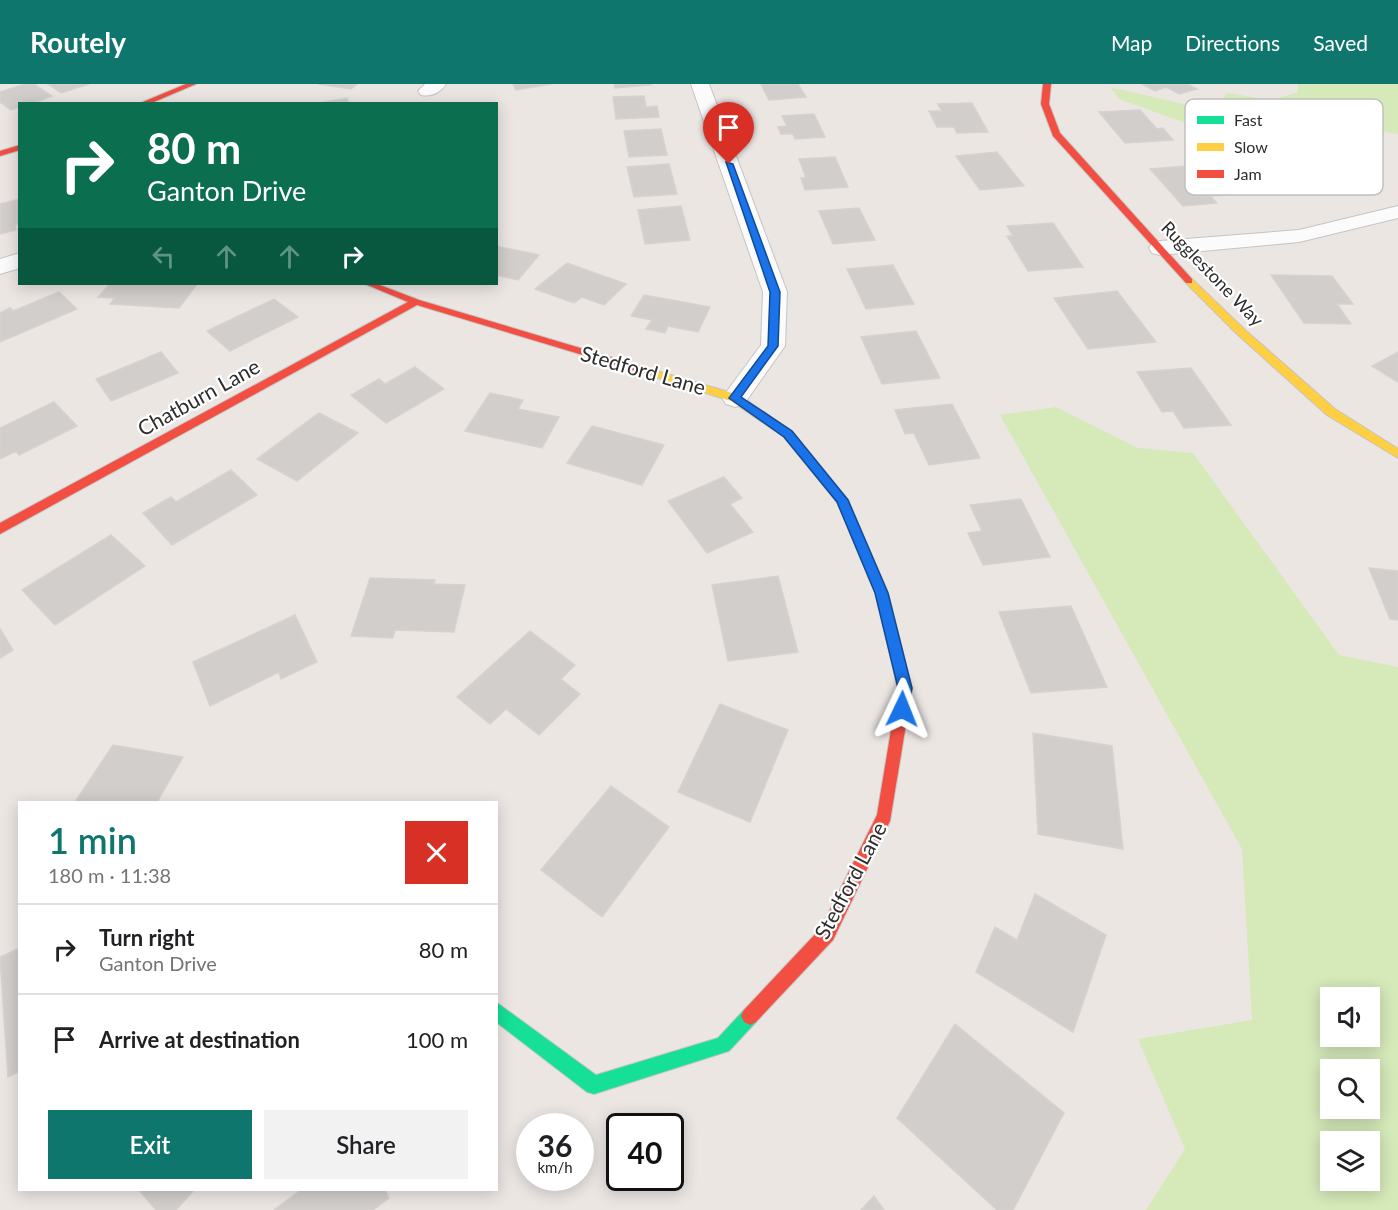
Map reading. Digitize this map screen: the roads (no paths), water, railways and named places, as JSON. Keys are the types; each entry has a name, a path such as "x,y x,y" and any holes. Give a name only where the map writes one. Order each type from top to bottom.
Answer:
{"street":[{"path":"146,102 192,84"},
{"path":"700,84 775,292 773,346 735,398"},
{"name":"Rugglestone Way","path":"1047,84 1045,104 1056,134 1181,273 1241,332 1331,412 1398,454"},
{"path":"0,154 18,148"},
{"path":"1160,248 1299,236 1398,212"},
{"path":"0,267 18,261"},
{"name":"Stedford Lane","path":"373,285 416,302 735,398 788,434 842,500 882,593 905,688 885,816 827,934 723,1045 594,1085 498,1013"},
{"name":"Chatburn Lane","path":"0,529 416,302"}]}
